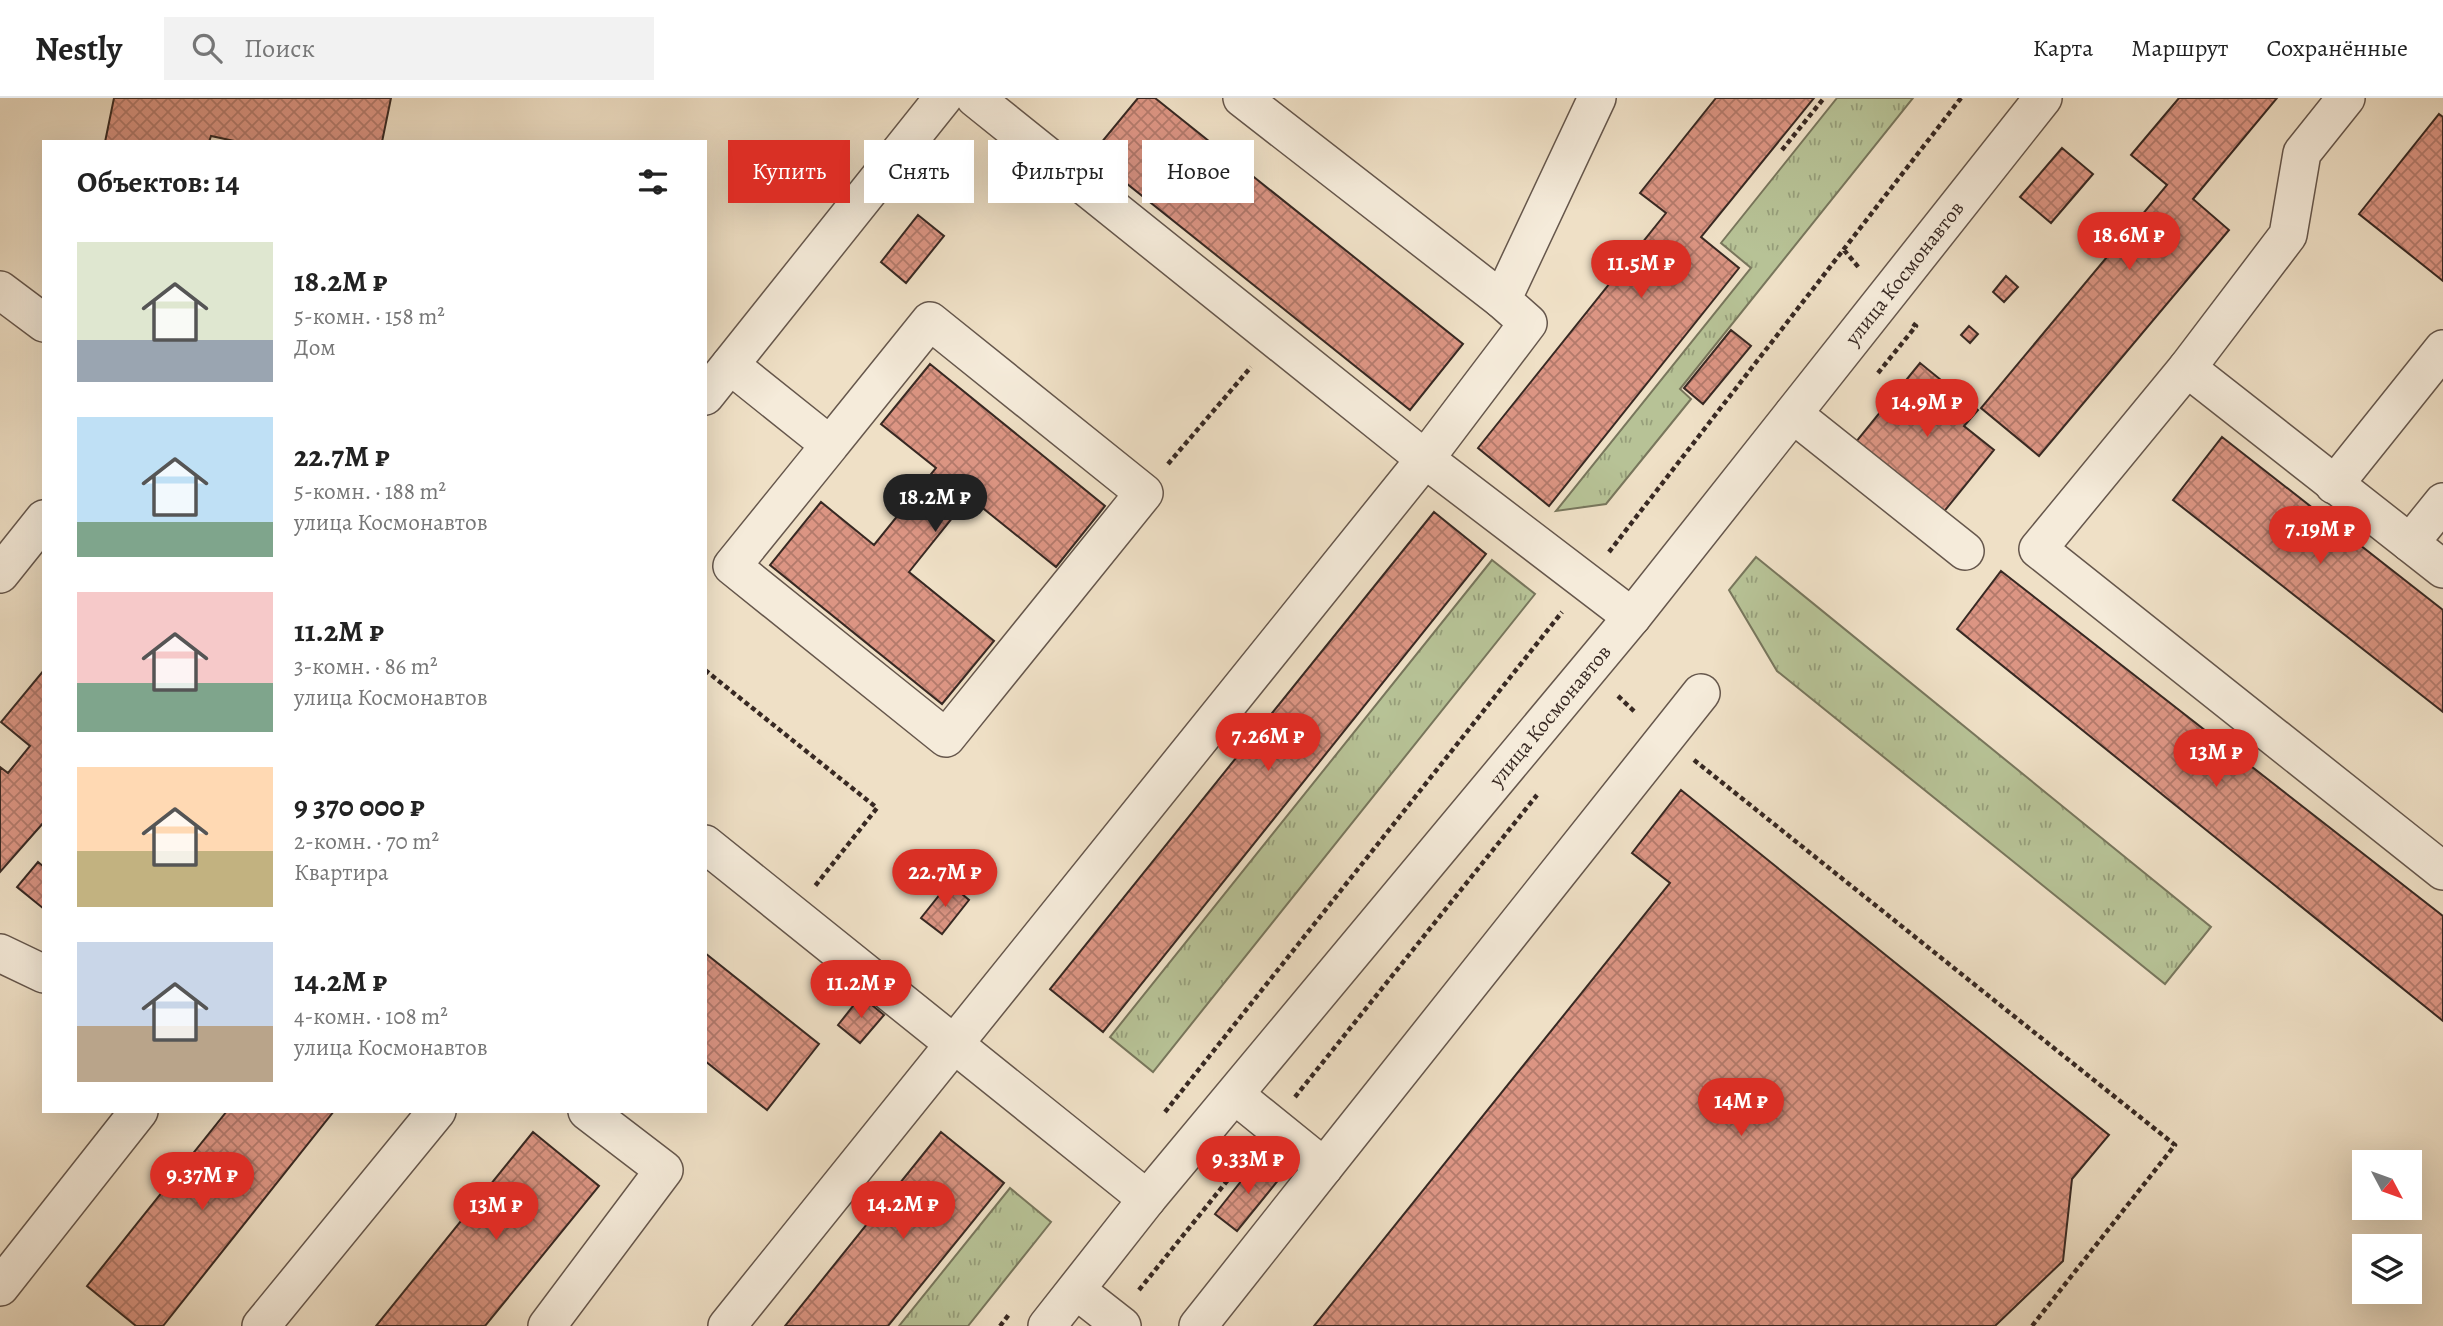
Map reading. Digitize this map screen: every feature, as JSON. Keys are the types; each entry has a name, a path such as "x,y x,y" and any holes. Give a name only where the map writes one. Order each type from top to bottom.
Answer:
{"street":[{"path":"707,394 943,98"},
{"path":"975,98 1425,458 1632,617"},
{"path":"727,1326 1425,458 1528,323 1242,98"},
{"path":"1502,300 1597,98"},
{"name":"улица Космонавтов","path":"1047,1326 1147,1199 1632,617 2043,98"},
{"path":"2346,98 2302,153 2288,235 2186,368 2038,549 2443,871"},
{"path":"0,290 42,322"},
{"path":"930,321 1144,493 946,738 732,566 830,445 930,321"},
{"path":"2334,485 2443,349"},
{"path":"730,365 830,445"},
{"path":"2186,368 2443,569"},
{"path":"1793,414 1965,551"},
{"path":"2410,543 2443,502"},
{"path":"0,573 42,521"},
{"path":"1198,1326 1701,693"},
{"path":"707,846 1147,1199"},
{"path":"0,953 42,973"},
{"path":"1235,1095 1324,1167"},
{"path":"0,1287 137,1113"},
{"path":"261,1326 435,1113"},
{"path":"547,1326 664,1170 590,1113"},
{"path":"1076,1290 1118,1323"}],"path":[{"path":"1783,150 1824,98"},
{"path":"1159,1121 1586,582 1961,98"},
{"path":"1844,250 1884,300 1916,326 1875,378"},
{"path":"1144,493 1255,364"},
{"path":"707,672 877,808 792,914"},
{"path":"1625,687 1617,697 2175,1144 2032,1326"},
{"path":"1118,1323 1272,1125 1539,793"},
{"path":"1000,1326 1017,1304"}],"green space":[{"path":"1837,98 1913,98 1680,389 1691,399 1606,504 1556,511 1751,268 1721,243"},
{"path":"1756,557 2211,927 2165,984 1777,671 1729,590"},
{"path":"1492,560 1535,594 1153,1072 1110,1037"},
{"path":"1010,1188 1051,1222 968,1326 899,1326"}],"building":[{"path":"114,98 391,98 382,140 230,140 211,136 210,140 105,140"},
{"path":"1138,98 1155,98 1208,140 1142,140 1142,196 1128,185 1128,140 1103,140"},
{"path":"1716,98 1814,98 1701,237 1739,268 1549,506 1478,448 1666,213 1640,193"},
{"path":"2179,98 2277,98 2193,199 2229,230 2039,456 1981,408 2167,185 2131,155"},
{"path":"2439,114 2443,117 2443,281 2359,214"},
{"path":"2062,148 2093,174 2051,223 2020,197"},
{"path":"1254,177 1463,344 1410,410 1151,203 1254,203"},
{"path":"918,215 944,236 906,283 881,262"},
{"path":"2006,276 2018,287 2004,302 1993,292"},
{"path":"1969,326 1978,334 1970,343 1961,335"},
{"path":"1731,330 1751,346 1703,404 1684,388"},
{"path":"1920,363 1978,410 1964,426 1994,450 1942,514 1855,443"},
{"path":"930,364 1105,506 1056,567 969,497 909,572 994,641 942,704 770,565 821,502 874,545 936,468 881,424"},
{"path":"2222,437 2443,610 2443,712 2173,500"},
{"path":"1434,512 1486,554 1103,1032 1050,989"},
{"path":"2001,571 2443,916 2443,1021 1957,629"},
{"path":"42,672 42,824 0,872 0,767 8,773 30,746 1,722"},
{"path":"1681,790 2109,1135 2072,1179 2063,1261 1995,1326 1314,1326 1670,883 1632,853"},
{"path":"38,862 42,865 42,907 17,887"},
{"path":"949,883 969,900 942,934 921,918"},
{"path":"707,955 819,1044 767,1110 707,1063"},
{"path":"861,996 884,1015 860,1043 838,1025"},
{"path":"225,1113 332,1113 163,1326 136,1326 87,1286"},
{"path":"533,1132 599,1186 485,1326 376,1326"},
{"path":"941,1132 1004,1183 888,1326 785,1326"},
{"path":"1270,1147 1281,1155 1271,1167 1260,1158"},
{"path":"1258,1160 1280,1178 1237,1231 1215,1214"}]}
